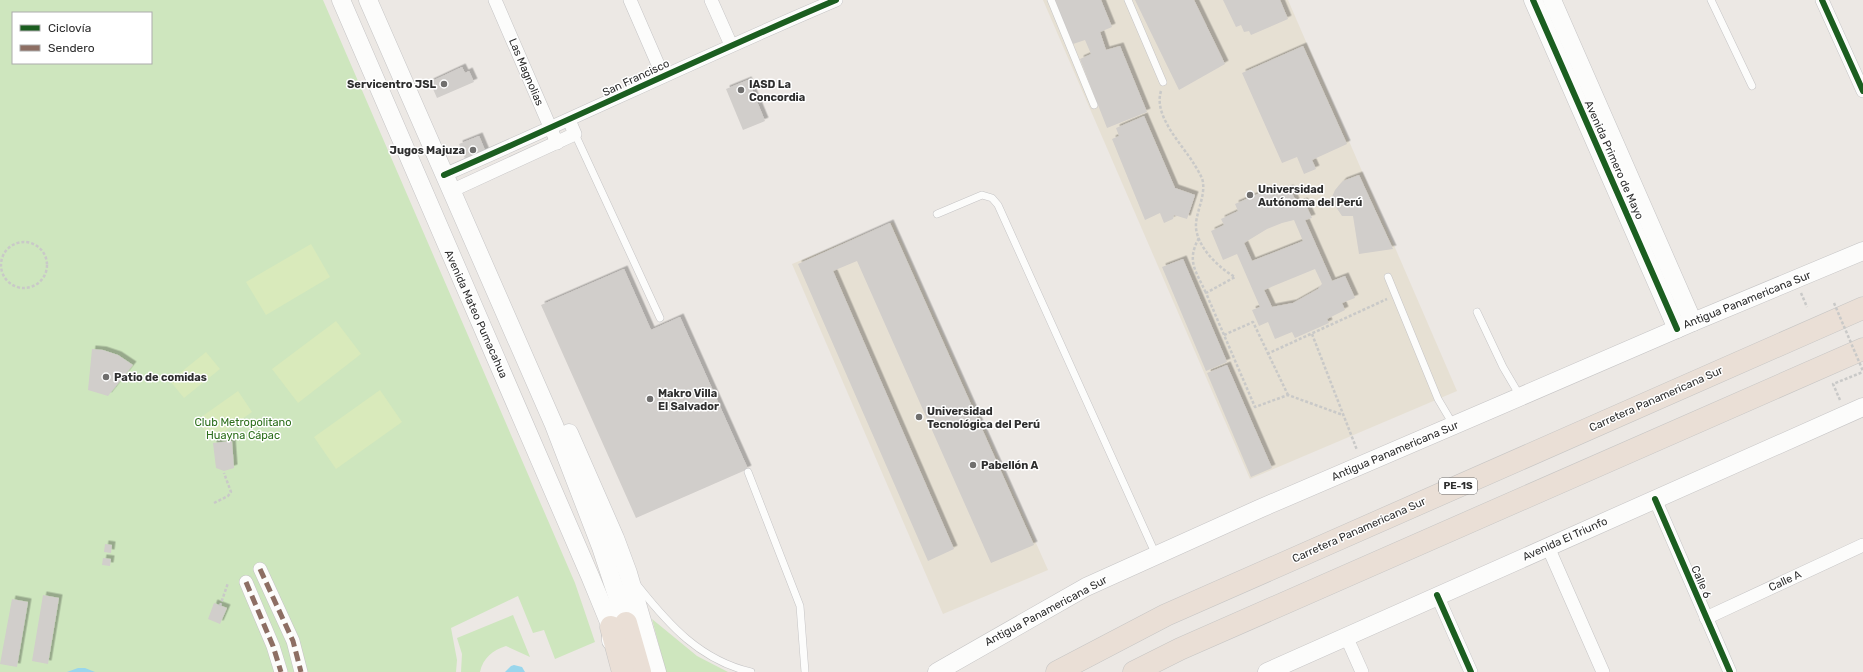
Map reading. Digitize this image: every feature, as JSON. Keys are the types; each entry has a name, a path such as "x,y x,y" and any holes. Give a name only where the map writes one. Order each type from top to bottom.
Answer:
{"highway":[{"name":"Carretera Panamericana Sur","path":"1057,672 1166,615 1863,308"},
{"path":"1134,672 1180,649 1863,349"},
{"path":"618,625 623,672"},
{"path":"618,625 640,672"}],"main road":[{"name":"Avenida Mateo Pumacahua","path":"341,0 449,253 526,426 618,625"},
{"path":"368,0 554,425 601,547 618,625 612,672"},
{"name":"Avenida Primero de Mayo","path":"1534,0 1685,325"},
{"name":"Avenida Primero de Mayo","path":"1552,0 1685,325"},
{"name":"Antigua Panamericana Sur","path":"937,672 1086,587 1520,396 1685,325 1863,252"},
{"path":"494,289 525,332 615,538 628,573 657,672"},
{"name":"Avenida El Triunfo","path":"1267,672 1437,595 1863,407"}],"street":[{"name":"Las Magnolias","path":"495,0 557,143"},
{"path":"630,0 663,76"},
{"path":"711,0 731,45"},
{"name":"San Francisco","path":"448,183 569,120 731,45 836,0"},
{"path":"1822,0 1863,91"},
{"path":"448,183 557,143 575,134 569,120"},
{"name":"Calle 6","path":"1655,499 1730,672"},
{"name":"Calle A","path":"1706,618 1863,545"},
{"path":"1548,547 1603,672"},
{"path":"260,570 274,596 293,641 301,672"},
{"path":"246,582 273,646 281,672"},
{"path":"1437,595 1471,672"},
{"path":"1346,636 1362,672"}],"lane":[{"path":"1051,0 1094,106"},
{"path":"1128,0 1163,82"},
{"path":"1710,0 1752,86"},
{"path":"575,134 660,318"},
{"path":"937,214 982,195 992,198 998,205 1156,556"},
{"path":"1388,277 1438,399 1454,426"},
{"path":"1477,312 1503,367 1520,396"},
{"path":"748,472 800,606 805,672"},
{"path":"628,573 678,633 699,650 724,663 751,672"}],"path":[{"path":"1163,82 1158,98 1162,114 1194,164 1203,183 1196,228 1199,238 1221,269 1235,277 1206,293"},
{"path":"1199,238 1192,249 1192,260 1255,407 1288,395 1343,415"},
{"path":"21,241 36,245 42,250 48,265 43,278 31,287 21,287 11,283 5,278 2,269 3,256 7,249 13,244 21,241"},
{"path":"1801,293 1806,308"},
{"path":"1268,354 1395,295"},
{"path":"1834,303 1863,372 1833,384 1842,403"},
{"path":"1224,336 1253,322 1288,395"},
{"path":"1312,334 1363,465"},
{"path":"214,503 228,496 231,492 226,482 224,473"},
{"path":"220,606 228,582"}],"shaded area":[{"name":"Universidad Autónoma del Perú","path":"1043,0 1288,0 1457,391 1250,479"},
{"name":"Universidad Tecnológica del Perú","path":"893,222 1048,570 943,614 792,264"}],"green space":[{"name":"Club Metropolitano Huayna Cápac","path":"0,0 323,0 575,583 595,642 555,659 544,630 533,633 518,596 451,628 457,660 456,672 0,672"},
{"path":"311,244 330,277 266,315 246,282"},
{"path":"336,321 361,354 298,403 272,369"},
{"path":"206,352 220,369 184,398 170,381"},
{"path":"380,390 402,422 336,469 314,437"},
{"path":"238,391 252,412 212,440 197,420"},
{"path":"513,615 530,657 506,646 489,655 481,667 480,672 461,672 462,654 457,638"},
{"path":"652,619 697,656 728,672 666,672"}],"water":[{"path":"514,665 522,667 525,672 505,672"},
{"path":"78,668 85,668 95,672 67,672"}],"building":[{"path":"1055,0 1101,0 1112,27 1100,32 1106,50 1120,46 1147,112 1107,128 1080,59 1091,54 1085,40 1073,44"},
{"path":"1135,0 1194,0 1225,64 1179,90"},
{"path":"1223,0 1280,0 1288,19 1251,35 1249,31 1244,32 1241,25 1236,27"},
{"path":"1303,46 1347,144 1312,160 1316,169 1304,174 1297,157 1282,163 1242,73"},
{"path":"462,67 465,73 469,71 474,82 437,98 430,82"},
{"path":"748,80 765,121 743,130 726,89"},
{"path":"1144,116 1175,188 1195,195 1187,219 1174,215 1173,219 1164,223 1160,213 1145,220 1112,139 1119,136 1116,128"},
{"name":"Jugos Majuza","path":"479,136 487,155 466,161 459,144"},
{"path":"1359,175 1393,249 1359,254 1353,216 1342,216 1336,207 1332,197 1335,190 1343,181"},
{"path":"1290,188 1297,204 1304,201 1312,218 1305,220 1332,281 1345,276 1355,298 1342,303 1345,310 1327,319 1329,323 1295,338 1292,332 1275,339 1268,322 1259,326 1252,310 1260,307 1237,254 1223,260 1211,231 1224,225 1221,219 1238,211 1235,204 1269,189 1273,196","holes":["1294,220 1303,241 1252,261 1244,243 1267,229","1315,269 1322,284 1318,289 1293,303 1272,307 1264,290"]},
{"name":"Universidad Tecnológica del Perú","path":"890,223 1034,545 991,563 857,261 833,271 954,549 928,561 798,264"},
{"path":"1183,259 1227,362 1206,371 1162,267"},
{"name":"Makro Villa El Salvador","path":"624,269 651,330 680,317 748,469 636,518 541,305"},
{"name":"Patio de comidas","path":"92,349 103,350 118,355 133,365 108,396 88,390"},
{"path":"1227,365 1272,468 1251,477 1207,373"},
{"path":"232,441 234,468 224,471 216,468 213,443"},
{"path":"105,544 112,545 111,553 104,552"},
{"path":"103,558 111,559 110,566 102,565"},
{"path":"43,595 59,598 48,664 32,661"},
{"path":"12,599 28,602 17,667 0,664"},
{"path":"214,603 227,608 220,624 208,619"}],"marked path":[{"path":"260,569 293,641 301,672"},
{"path":"246,582 273,646 281,672"}],"cycle path":[{"path":"444,175 836,0"},
{"path":"1533,0 1677,329"},
{"path":"1822,0 1863,91"},
{"path":"1655,499 1730,672"},
{"path":"1437,595 1471,672"}],"place":[{"name":"Servicentro JSL","path":"444,84"},
{"name":"IASD La Concordia","path":"741,90"},
{"name":"Jugos Majuza","path":"473,150"},
{"name":"Universidad Autónoma del Perú","path":"1250,195"},
{"name":"Patio de comidas","path":"106,377"},
{"name":"Makro Villa El Salvador","path":"650,399"},
{"name":"Universidad Tecnológica del Perú","path":"919,417"},
{"name":"Pabellón A","path":"973,465"}]}
